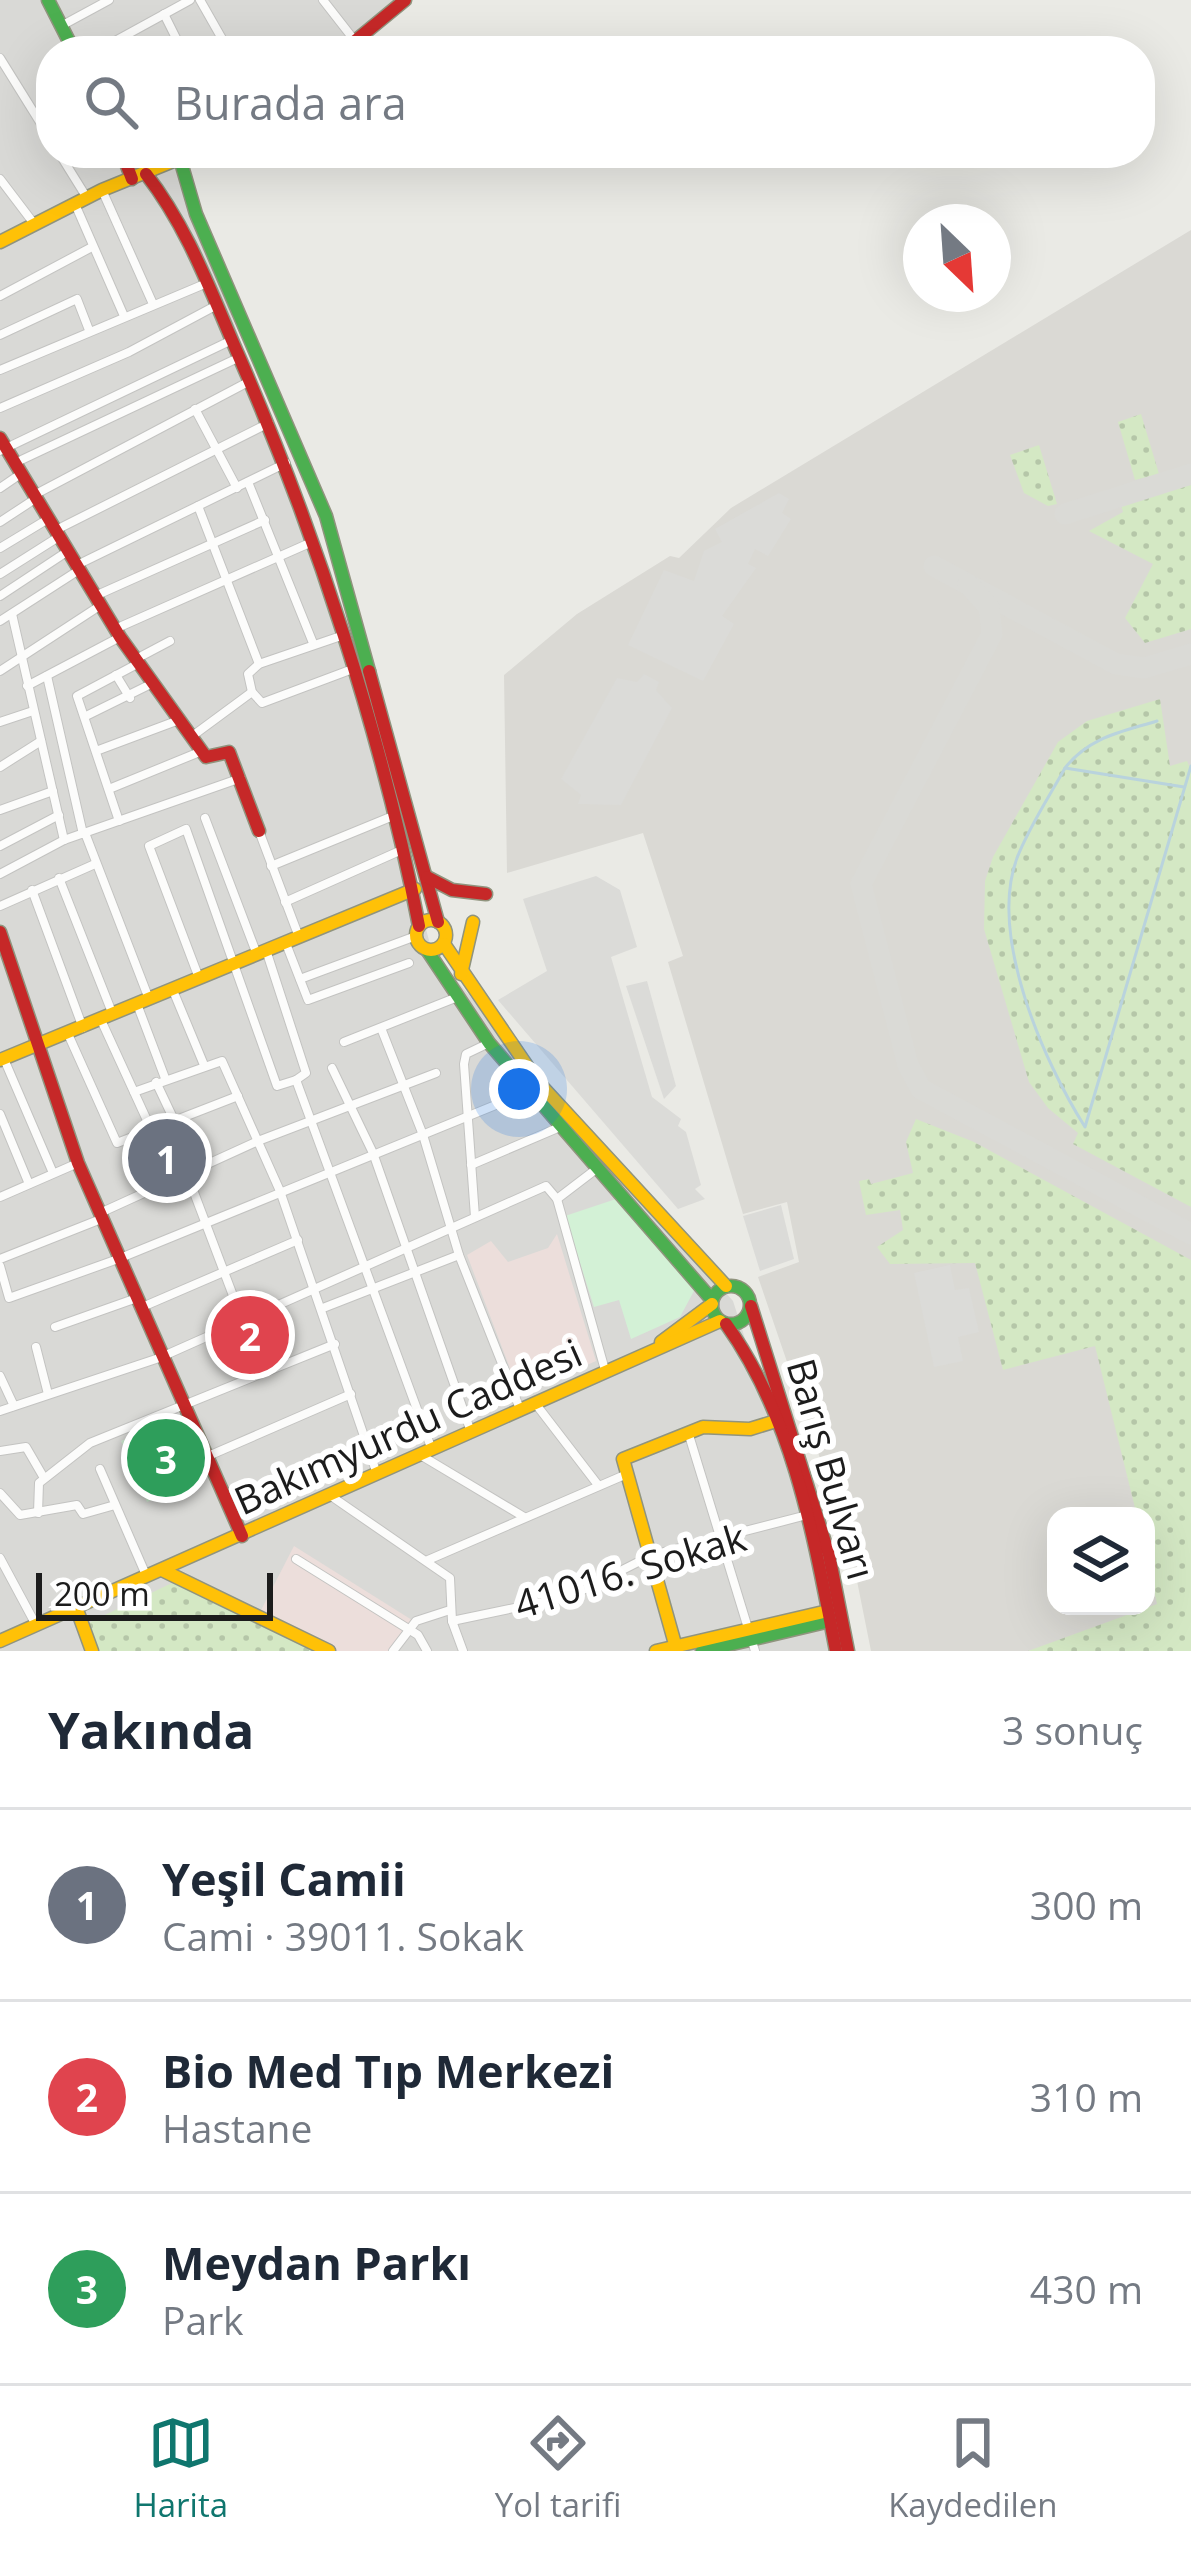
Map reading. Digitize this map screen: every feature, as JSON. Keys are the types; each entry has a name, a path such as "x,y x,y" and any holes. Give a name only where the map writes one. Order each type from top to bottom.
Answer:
{"main road":[{"path":"48,0 67,36"},
{"path":"361,36 405,0"},
{"path":"133,168 178,215 286,463 314,541 404,849 415,889 418,931 438,922"},
{"path":"0,242 102,190 158,168"},
{"path":"188,168 196,214 326,516 438,922 446,932 444,944 461,974 596,1152 726,1286 745,1291 751,1306"},
{"path":"2,445 20,467 118,633 191,737 206,757 229,752 259,831"},
{"path":"427,877 452,890 486,894"},
{"path":"2,1060 415,889"},
{"path":"461,974 473,922"},
{"name":"Barış Bulvarı","path":"418,931 454,998 489,1043 712,1302 748,1353 801,1478 832,1615 848,1651"},
{"path":"0,932 34,1047 77,1163 182,1410 242,1535"},
{"path":"427,950 444,944"},
{"path":"712,1302 726,1286"},
{"name":"Bakımyurdu Caddesi","path":"644,1354 712,1302"},
{"name":"Barış Bulvarı","path":"723,1323 743,1321 751,1306"},
{"name":"Barış Bulvarı","path":"751,1306 801,1478 836,1651"},
{"name":"Bakımyurdu Caddesi","path":"0,1641 605,1370 723,1323"},
{"path":"676,1648 623,1459 703,1426 750,1430 776,1421"},
{"path":"162,1570 329,1651"},
{"path":"76,1607 92,1651"},
{"path":"702,1651 832,1615"},
{"path":"656,1651 753,1639"}],"street":[{"path":"62,26 109,0"},
{"path":"124,36 190,0"},
{"path":"200,0 220,36"},
{"path":"323,0 351,36"},
{"path":"164,14 175,36"},
{"path":"0,58 36,116"},
{"path":"66,168 81,201 92,248 124,316"},
{"path":"0,179 34,224"},
{"path":"102,190 153,304"},
{"path":"0,296 92,248"},
{"path":"0,370 207,283"},
{"path":"0,335 76,299 89,331"},
{"path":"0,408 129,352 217,305"},
{"path":"2,445 232,340"},
{"path":"0,488 20,467 240,357"},
{"path":"0,522 37,496 250,381"},
{"path":"194,409 237,488"},
{"path":"0,548 55,528 269,423"},
{"path":"0,621 78,567 286,463"},
{"path":"248,482 313,643"},
{"path":"198,506 259,664"},
{"path":"0,671 98,600 265,520"},
{"path":"0,574 55,528"},
{"path":"27,686 118,633 314,541"},
{"path":"0,596 68,551"},
{"path":"12,614 64,840"},
{"path":"340,636 259,664 248,674 252,692 262,703 350,670"},
{"path":"119,821 77,696 170,641"},
{"path":"116,675 130,698"},
{"path":"47,676 84,833 143,1002 174,1120"},
{"path":"86,716 153,683"},
{"path":"191,737 252,692"},
{"path":"0,722 33,710"},
{"path":"96,751 179,720"},
{"path":"0,767 40,741"},
{"path":"109,789 202,751"},
{"path":"0,874 64,840 241,778"},
{"path":"0,810 53,791"},
{"path":"0,846 58,814"},
{"path":"272,866 393,816"},
{"path":"200,978 149,846 185,829 277,1086 306,1073 205,818"},
{"path":"259,831 285,902 308,1000 410,963"},
{"path":"285,902 404,849"},
{"path":"0,905 95,865"},
{"path":"59,878 151,1129"},
{"path":"32,890 83,1028"},
{"path":"300,979 418,931"},
{"path":"172,988 203,1065"},
{"path":"344,1042 454,998"},
{"path":"382,1028 423,1135 459,1255 520,1409"},
{"path":"68,1034 117,1143 238,1096"},
{"path":"475,1217 466,1054 489,1043"},
{"path":"2,1060 53,1173"},
{"path":"134,1092 223,1060 317,1290 377,1476"},
{"path":"332,1068 373,1153 471,1432"},
{"path":"436,1072 258,1141 0,1262 9,1298 118,1259 530,1091"},
{"path":"296,1080 369,1270 428,1453 526,1518"},
{"path":"0,1114 28,1184"},
{"path":"471,1166 560,1127"},
{"path":"0,1200 77,1163"},
{"path":"557,1199 595,1170"},
{"path":"187,1174 243,1322"},
{"path":"0,1411 159,1358 369,1270 546,1186 557,1199 605,1370"},
{"path":"55,1327 136,1304 298,1240"},
{"path":"323,1308 459,1255"},
{"path":"38,1513 39,1483 90,1443 182,1410 335,1344"},
{"path":"37,1347 48,1394"},
{"path":"0,1376 14,1406"},
{"path":"206,1457 351,1394"},
{"path":"535,1403 598,1485"},
{"path":"688,1432 753,1639"},
{"path":"0,1450 26,1448 44,1478"},
{"path":"100,1469 147,1576"},
{"path":"427,1561 628,1474"},
{"path":"0,1493 20,1515 77,1505 83,1514 115,1504"},
{"path":"331,1496 450,1578 451,1616 463,1651"},
{"name":"41016. Sokak","path":"409,1629 416,1621 572,1596 652,1555 807,1515"},
{"path":"0,1558 36,1625"},
{"path":"296,1559 409,1629 427,1651"},
{"path":"394,1651 409,1629"}],"shaded area":[{"path":"0,0 400,0 354,36 36,36 36,168 187,168 181,173 363,688 432,952 733,1301 832,1610 837,1651 0,1651"},
{"path":"1191,230 1191,1651 871,1651 850,1546 758,1277 799,1262 787,1202 743,1214 668,962 683,956 643,833 507,873 504,675 577,614 670,556 679,558 731,508"},
{"path":"779,493 789,499 782,513 791,519 768,556 755,549 748,564 756,568 722,616 734,624 703,681 628,645 664,570 694,581 704,551 722,542 715,529"},
{"path":"644,674 659,682 656,690 672,708 621,805 578,804 581,795 561,779 617,678 637,682"},
{"path":"596,876 620,890 637,947 611,957 652,1097 681,1119 678,1126 686,1132 701,1185 695,1189 705,1199 678,1209 498,1000 547,971 523,899"},
{"path":"647,981 676,1086 664,1099 626,986"},
{"path":"781,1205 794,1259 760,1271 743,1216"},
{"path":"557,1234 596,1361 520,1395 467,1255 491,1241 508,1262 548,1248"},
{"path":"950,1265 955,1290 969,1288 979,1332 958,1337 963,1361 934,1367 914,1273"},
{"path":"294,1546 412,1620 389,1651 332,1651 259,1614"}],"green space":[{"path":"1141,414 1159,474 1135,480 1118,422"},
{"path":"1039,445 1057,504 1048,506 1024,493 1010,455"},
{"path":"1191,483 1191,629 1145,643 1125,618 1153,564 1089,531 1123,512 1120,502"},
{"path":"1160,699 1170,766 1187,761 1191,770 1191,1207 1073,1144 1078,1133 1048,1108 1029,1082 984,929 985,881 993,857 1058,742 1087,721"},
{"path":"916,1119 974,1142 1191,1260 1191,1651 1028,1651 1127,1615 1155,1615 1155,1507 1135,1507 1095,1346 1003,1370 975,1263 890,1264 877,1247 903,1230 900,1210 866,1215 859,1181 869,1179 871,1184 913,1173 906,1142"},
{"path":"616,1199 695,1289 680,1317 631,1339 619,1300 594,1307 565,1216"},
{"path":"181,1415 211,1475 147,1502 121,1441"},
{"path":"172,1583 315,1651 98,1651 88,1623"}],"waterway":[{"path":"1157,721 1095,742 1065,768 1184,787"},
{"path":"1065,768 1017,858 1010,889 1010,924 1015,960 1038,1034 1085,1127 1191,766"}],"taxiway":[{"path":"1065,514 1191,474"},
{"path":"934,566 1116,664 1144,668 1191,654"},
{"path":"968,584 989,607 992,634 861,884 908,1065 921,1089 1191,1234"}],"traffic: fast":[{"path":"48,0 66,36"},
{"path":"183,168 196,214 326,516 369,671"},
{"path":"427,950 489,1043 712,1300"},
{"path":"731,1286 745,1291 750,1305 745,1319 731,1324 717,1319 712,1305 717,1291 731,1286"},
{"path":"702,1651 830,1621"}],"traffic: slow":[{"path":"0,242 156,168"},
{"path":"0,1060 415,889"},
{"path":"431,920 442,924 446,935 442,946 431,950 420,946 416,935 420,924 431,920"},
{"path":"461,974 473,922"},
{"path":"444,944 538,1082 726,1286"},
{"path":"661,1342 712,1304"},
{"path":"0,1641 720,1321"},
{"path":"677,1651 623,1459 703,1427 750,1429 776,1421"},
{"path":"162,1570 329,1651"},
{"path":"76,1607 92,1651"},
{"path":"656,1651 828,1611"}],"traffic: jam":[{"path":"361,36 405,0"},
{"path":"128,168 132,179"},
{"path":"146,174 197,260 266,420 319,561 366,707 419,926"},
{"path":"0,438 120,637 206,757 229,752 259,831"},
{"path":"369,671 438,922"},
{"path":"427,877 452,890 486,894"},
{"path":"0,932 78,1163 242,1536"},
{"path":"751,1306 829,1555 848,1651"},
{"path":"726,1324 769,1399 785,1439 809,1523 836,1651"}],"place":[{"name":"Yeşil Camii","path":"167,1158"},
{"name":"Bio Med Tıp Merkezi","path":"250,1335"},
{"name":"Meydan Parkı","path":"166,1458"}]}
